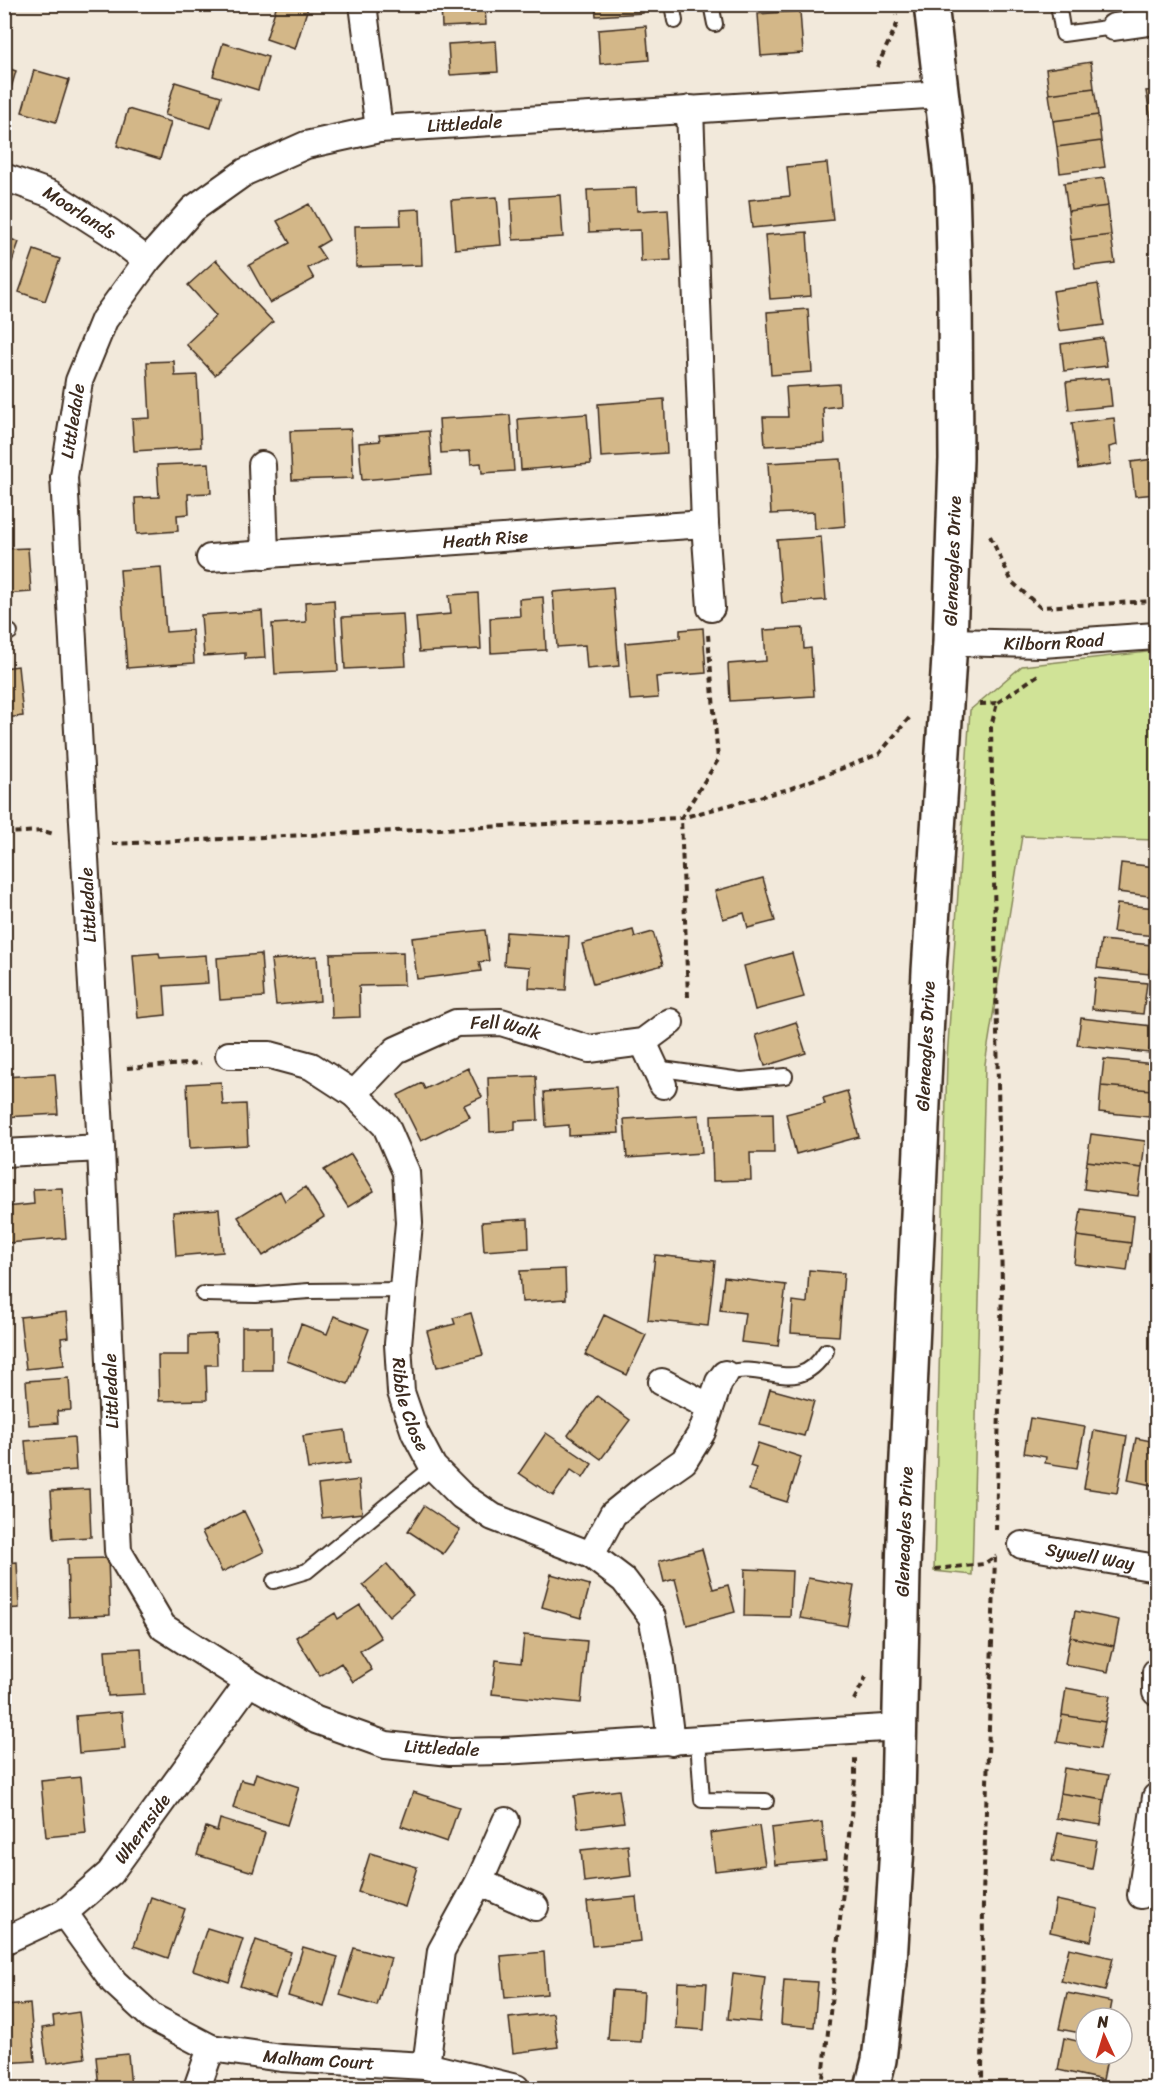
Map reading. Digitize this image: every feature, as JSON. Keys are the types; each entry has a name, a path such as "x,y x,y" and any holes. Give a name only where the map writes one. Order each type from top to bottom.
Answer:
{"street":[{"path":"363,4 379,129"},
{"name":"Gleneagles Drive","path":"872,2088 879,2060 890,1962 897,1846 903,1569 929,971 950,642 956,459 952,184 932,4"},
{"path":"1114,27 1156,21"},
{"name":"Littledale","path":"901,1727 671,1742 450,1752 386,1745 316,1720 249,1682 164,1627 118,1551 101,1148 64,477 79,381 104,320 147,261 193,210 245,171 306,145 379,129 943,94"},
{"path":"690,109 705,524 711,608"},
{"name":"Moorlands","path":"4,177 51,194 110,232 147,261"},
{"path":"262,465 265,555"},
{"name":"Heath Rise","path":"210,558 705,524"},
{"name":"Kilborn Road","path":"950,642 1042,644 1156,636"},
{"name":"Fell Walk","path":"354,1094 396,1050 456,1023 501,1022 588,1049 643,1042 670,1022"},
{"path":"643,1042 659,1077"},
{"name":"Ribble Close","path":"229,1055 270,1055 311,1066 354,1094 386,1126 406,1173 410,1223 398,1344 401,1392 415,1433 433,1467 462,1496 493,1517 591,1555 624,1580 652,1617 661,1661 671,1742"},
{"path":"4,1153 101,1148"},
{"path":"591,1555 613,1514 684,1461 702,1432 719,1383 725,1374"},
{"path":"662,1382 710,1407"},
{"name":"Sywell Way","path":"1022,1545 1156,1569"},
{"path":"1156,1672 1156,1692"},
{"name":"Whernside","path":"4,1941 64,1913 110,1873 249,1682"},
{"path":"1141,1894 1154,1839 1156,1797"},
{"path":"426,2066 441,1951 479,1882 506,1821"},
{"path":"479,1882 535,1906"},
{"name":"Malham Court","path":"64,1913 114,1982 152,2017 211,2048 281,2058 426,2066 516,2088"},
{"path":"197,2088 211,2048"}],"lane":[{"path":"672,4 675,21"},
{"path":"711,4 715,24"},
{"path":"1058,4 1063,34 1114,27"},
{"path":"659,1077 741,1080 785,1076"},
{"path":"203,1294 256,1295 309,1291 403,1290"},
{"path":"725,1374 735,1370 745,1370 784,1376 804,1374 818,1365 826,1351"},
{"path":"274,1581 307,1571 433,1467"},
{"path":"698,1740 702,1800 766,1801"}],"path":[{"path":"871,99 869,82 898,23 893,4"},
{"path":"990,527 990,538 1012,582 1040,607 1156,601"},
{"path":"670,1022 688,1002 681,818 718,760 707,623 711,608"},
{"path":"996,1533 1002,1286 991,727 997,703 1044,671 1042,644"},
{"path":"4,833 43,831 118,845 681,818 789,789 879,754 914,711"},
{"path":"96,1069 215,1062 229,1055"},
{"path":"982,2088 983,1895 996,1545"},
{"path":"903,1569 927,1570 984,1564 995,1556 1022,1545"},
{"path":"822,2088 855,1779 855,1757"}],"green space":[{"path":"1156,651 1156,840 1022,836 985,1064 972,1575 934,1571 947,1060 970,710 1022,666"}],"building":[{"path":"277,4 309,4 295,49 266,39"},
{"path":"441,4 485,4 486,25 442,27"},
{"path":"595,4 643,4 643,13 596,16"},
{"path":"752,4 795,4 795,5 752,8"},
{"path":"800,11 803,53 761,56 758,14"},
{"path":"646,26 649,60 600,64 598,30"},
{"path":"496,41 498,72 450,75 448,44"},
{"path":"223,43 268,57 258,90 213,76"},
{"path":"1091,62 1094,88 1049,94 1046,69"},
{"path":"4,67 16,71 5,109 4,109"},
{"path":"34,70 69,80 56,122 22,112"},
{"path":"175,82 221,96 211,128 165,115"},
{"path":"1094,88 1098,115 1053,121 1049,94"},
{"path":"1156,90 1156,132 1153,132 1146,91"},
{"path":"128,109 171,122 160,159 117,146"},
{"path":"1098,115 1101,141 1057,147 1053,121"},
{"path":"1101,141 1105,167 1060,173 1057,147"},
{"path":"827,163 833,220 752,228 749,200 790,196 787,167"},
{"path":"1104,178 1108,206 1068,211 1064,183"},
{"path":"636,188 637,211 668,209 671,260 641,262 640,230 589,232 587,190"},
{"path":"560,195 563,237 513,240 511,198"},
{"path":"497,197 501,245 455,249 451,200"},
{"path":"309,204 329,240 317,247 325,259 308,268 314,279 270,303 249,265 290,243 277,221"},
{"path":"1108,206 1111,235 1071,240 1068,211"},
{"path":"420,209 422,265 356,267 355,226 401,225 400,210"},
{"path":"807,232 811,296 770,299 765,235"},
{"path":"1111,235 1115,263 1075,268 1071,240"},
{"path":"4,237 19,242 4,284"},
{"path":"34,250 60,259 45,301 19,292"},
{"path":"216,260 273,322 215,375 186,344 216,316 188,285"},
{"path":"1098,284 1104,325 1059,331 1053,291"},
{"path":"808,309 812,372 771,375 767,312"},
{"path":"1103,338 1107,366 1064,371 1061,344"},
{"path":"174,361 175,376 197,375 201,447 134,451 132,419 150,418 147,362"},
{"path":"1109,378 1112,406 1069,410 1066,382"},
{"path":"839,384 840,406 823,408 825,443 765,446 763,417 788,417 786,387"},
{"path":"664,399 667,453 601,457 598,404"},
{"path":"587,414 591,464 521,470 518,419"},
{"path":"510,415 514,471 482,473 481,463 471,464 470,451 441,453 439,419"},
{"path":"1114,418 1117,445 1109,447 1111,464 1078,469 1072,423"},
{"path":"351,429 353,478 292,480 290,431"},
{"path":"429,431 432,474 362,480 359,443 380,441 379,435"},
{"path":"1151,436 1156,436 1156,494 1135,496 1131,462 1153,459"},
{"path":"841,459 845,526 815,529 814,512 771,514 768,463"},
{"path":"209,463 211,493 188,494 189,514 177,515 178,531 137,534 135,498 159,497 157,465"},
{"path":"821,537 826,600 782,603 777,540"},
{"path":"28,548 31,592 4,594 4,549"},
{"path":"161,567 166,632 192,630 194,663 127,668 120,570"},
{"path":"613,587 619,666 587,669 585,645 557,647 553,592"},
{"path":"478,593 481,649 419,652 416,617 451,614 449,595"},
{"path":"543,597 546,650 491,653 490,618 520,616 519,599"},
{"path":"334,600 338,671 275,674 272,624 306,622 305,602"},
{"path":"262,611 265,658 245,659 245,653 204,656 201,615"},
{"path":"403,614 406,666 345,669 342,617"},
{"path":"703,628 706,673 656,677 658,698 630,700 625,643 680,638 680,630"},
{"path":"803,628 804,649 811,648 814,696 730,701 728,664 766,661 764,630"},
{"path":"18,666 23,716 4,718 4,668"},
{"path":"1121,863 1156,867 1156,897 1118,892"},
{"path":"763,878 775,921 748,928 744,913 723,919 715,891"},
{"path":"1117,904 1156,908 1156,936 1113,932"},
{"path":"485,930 489,961 479,962 481,971 417,979 412,938"},
{"path":"633,930 635,937 653,932 663,965 593,984 582,944"},
{"path":"506,932 569,936 566,990 529,988 530,967 504,965"},
{"path":"1101,940 1152,945 1149,974 1097,968"},
{"path":"403,952 404,985 359,986 360,1017 332,1018 330,954"},
{"path":"159,953 160,958 206,955 208,983 164,986 166,1015 138,1018 133,955"},
{"path":"792,953 804,997 755,1010 744,966"},
{"path":"261,954 264,997 220,1000 217,958"},
{"path":"317,956 320,1001 276,1005 271,960"},
{"path":"1095,978 1147,983 1143,1014 1092,1009"},
{"path":"1081,1018 1152,1026 1149,1053 1077,1045"},
{"path":"796,1022 806,1053 765,1066 756,1035"},
{"path":"1104,1059 1155,1064 1152,1090 1101,1086"},
{"path":"468,1068 482,1097 464,1105 470,1117 421,1141 398,1095 422,1083 425,1089"},
{"path":"55,1074 58,1114 4,1117 4,1077"},
{"path":"536,1076 538,1120 515,1121 515,1130 490,1132 488,1078"},
{"path":"221,1082 223,1105 246,1104 248,1145 190,1148 187,1084"},
{"path":"1101,1086 1152,1090 1149,1117 1099,1112"},
{"path":"616,1087 619,1133 569,1136 569,1125 546,1127 544,1092"},
{"path":"847,1091 859,1137 796,1154 786,1114 825,1104 823,1098"},
{"path":"773,1113 774,1153 750,1153 751,1180 713,1181 711,1115"},
{"path":"699,1115 702,1153 627,1158 624,1119"},
{"path":"1091,1134 1145,1141 1142,1168 1087,1161"},
{"path":"351,1154 374,1191 348,1207 324,1170"},
{"path":"1087,1161 1142,1168 1138,1196 1084,1189"},
{"path":"305,1187 324,1217 263,1256 238,1217 280,1191 285,1201"},
{"path":"62,1188 66,1238 8,1243 5,1207 34,1204 33,1189"},
{"path":"219,1209 223,1252 176,1256 173,1212"},
{"path":"1081,1209 1134,1216 1131,1243 1077,1236"},
{"path":"528,1219 529,1248 484,1251 482,1222"},
{"path":"1077,1236 1131,1243 1127,1271 1074,1264"},
{"path":"655,1255 715,1261 708,1326 648,1320"},
{"path":"565,1269 566,1299 522,1302 520,1271"},
{"path":"809,1270 844,1273 839,1336 791,1333 793,1301 807,1303"},
{"path":"724,1277 786,1285 778,1346 741,1342 745,1313 720,1310"},
{"path":"67,1312 69,1337 61,1338 64,1365 26,1369 20,1317"},
{"path":"471,1313 483,1355 437,1367 427,1331 455,1324 453,1318"},
{"path":"604,1315 646,1335 627,1375 585,1355"},
{"path":"334,1316 369,1329 348,1384 287,1361 301,1324 327,1334"},
{"path":"242,1327 272,1327 272,1370 242,1370"},
{"path":"216,1334 217,1365 206,1365 207,1400 159,1401 158,1355 189,1355 189,1335"},
{"path":"69,1378 71,1410 57,1411 58,1423 29,1425 26,1381"},
{"path":"770,1389 814,1401 804,1436 760,1425"},
{"path":"597,1396 630,1420 601,1459 568,1435"},
{"path":"1030,1418 1085,1427 1077,1468 1045,1463 1046,1457 1024,1453"},
{"path":"345,1430 350,1463 308,1469 303,1436"},
{"path":"1094,1430 1127,1436 1117,1493 1084,1488"},
{"path":"546,1433 592,1464 583,1478 571,1470 553,1496 519,1473"},
{"path":"74,1437 76,1470 28,1474 25,1441"},
{"path":"1136,1438 1156,1442 1156,1486 1128,1480"},
{"path":"758,1443 801,1457 787,1502 749,1490 756,1468 750,1466"},
{"path":"359,1480 362,1513 322,1518 318,1485"},
{"path":"89,1489 91,1537 54,1539 51,1491"},
{"path":"424,1506 460,1530 443,1554 408,1531"},
{"path":"244,1511 264,1552 222,1572 202,1532"},
{"path":"702,1549 713,1589 728,1585 735,1612 687,1625 675,1579 664,1582 659,1561"},
{"path":"108,1558 110,1615 69,1617 67,1559"},
{"path":"17,1562 19,1608 4,1609 4,1563"},
{"path":"387,1564 413,1595 389,1616 363,1585"},
{"path":"745,1569 792,1571 790,1617 744,1616"},
{"path":"551,1574 590,1585 581,1618 542,1607"},
{"path":"808,1578 854,1586 847,1626 800,1618"},
{"path":"360,1605 381,1638 360,1651 372,1670 353,1682 341,1663 320,1676 296,1637 335,1613 338,1619"},
{"path":"1075,1611 1119,1620 1114,1646 1070,1637"},
{"path":"524,1635 587,1641 581,1703 492,1694 496,1660 521,1663"},
{"path":"1070,1637 1114,1646 1108,1672 1065,1664"},
{"path":"141,1648 144,1694 108,1696 105,1650"},
{"path":"1066,1688 1110,1696 1105,1722 1062,1715"},
{"path":"122,1712 125,1749 79,1753 76,1716"},
{"path":"1062,1715 1105,1722 1100,1749 1057,1742"},
{"path":"1064,1768 1109,1775 1104,1800 1060,1793"},
{"path":"256,1773 299,1787 287,1825 233,1808 241,1780 253,1783"},
{"path":"81,1777 86,1833 46,1837 41,1781"},
{"path":"619,1790 624,1822 578,1828 574,1796"},
{"path":"413,1792 459,1807 447,1842 401,1826"},
{"path":"1060,1793 1104,1800 1101,1825 1056,1818"},
{"path":"220,1819 265,1833 253,1872 197,1855 206,1827 217,1831"},
{"path":"822,1822 826,1860 775,1865 771,1828"},
{"path":"759,1826 765,1865 715,1871 710,1833"},
{"path":"1058,1833 1097,1840 1092,1869 1052,1861"},
{"path":"628,1845 631,1876 584,1882 581,1850"},
{"path":"370,1853 417,1867 405,1907 358,1892"},
{"path":"151,1897 185,1909 168,1958 134,1946"},
{"path":"636,1897 641,1941 592,1946 587,1902"},
{"path":"1056,1900 1098,1909 1091,1941 1050,1932"},
{"path":"207,1928 243,1939 229,1982 193,1970"},
{"path":"256,1940 291,1952 275,1998 240,1986"},
{"path":"303,1947 338,1957 324,2007 288,1996"},
{"path":"354,1948 391,1958 377,2006 340,1995"},
{"path":"1069,1948 1113,1958 1105,1991 1061,1981"},
{"path":"544,1952 547,1994 505,1998 501,1956"},
{"path":"733,1973 765,1977 760,2022 728,2019"},
{"path":"784,1980 818,1982 814,2027 781,2024"},
{"path":"678,1982 707,1983 704,2030 676,2028"},
{"path":"612,1990 644,1992 641,2042 608,2040"},
{"path":"1067,1993 1112,2002 1111,2006 1074,2006 1074,2032 1059,2029"},
{"path":"30,2004 35,2061 4,2063 4,2006"},
{"path":"79,2012 85,2058 47,2064 42,2028 54,2026 53,2016"},
{"path":"553,2013 558,2047 513,2053 509,2018"},
{"path":"1064,2038 1074,2040 1074,2066 1106,2066 1103,2080 1058,2070"},
{"path":"128,2054 131,2088 99,2088 96,2057"},
{"path":"1062,2084 1085,2088 1061,2088"}]}
